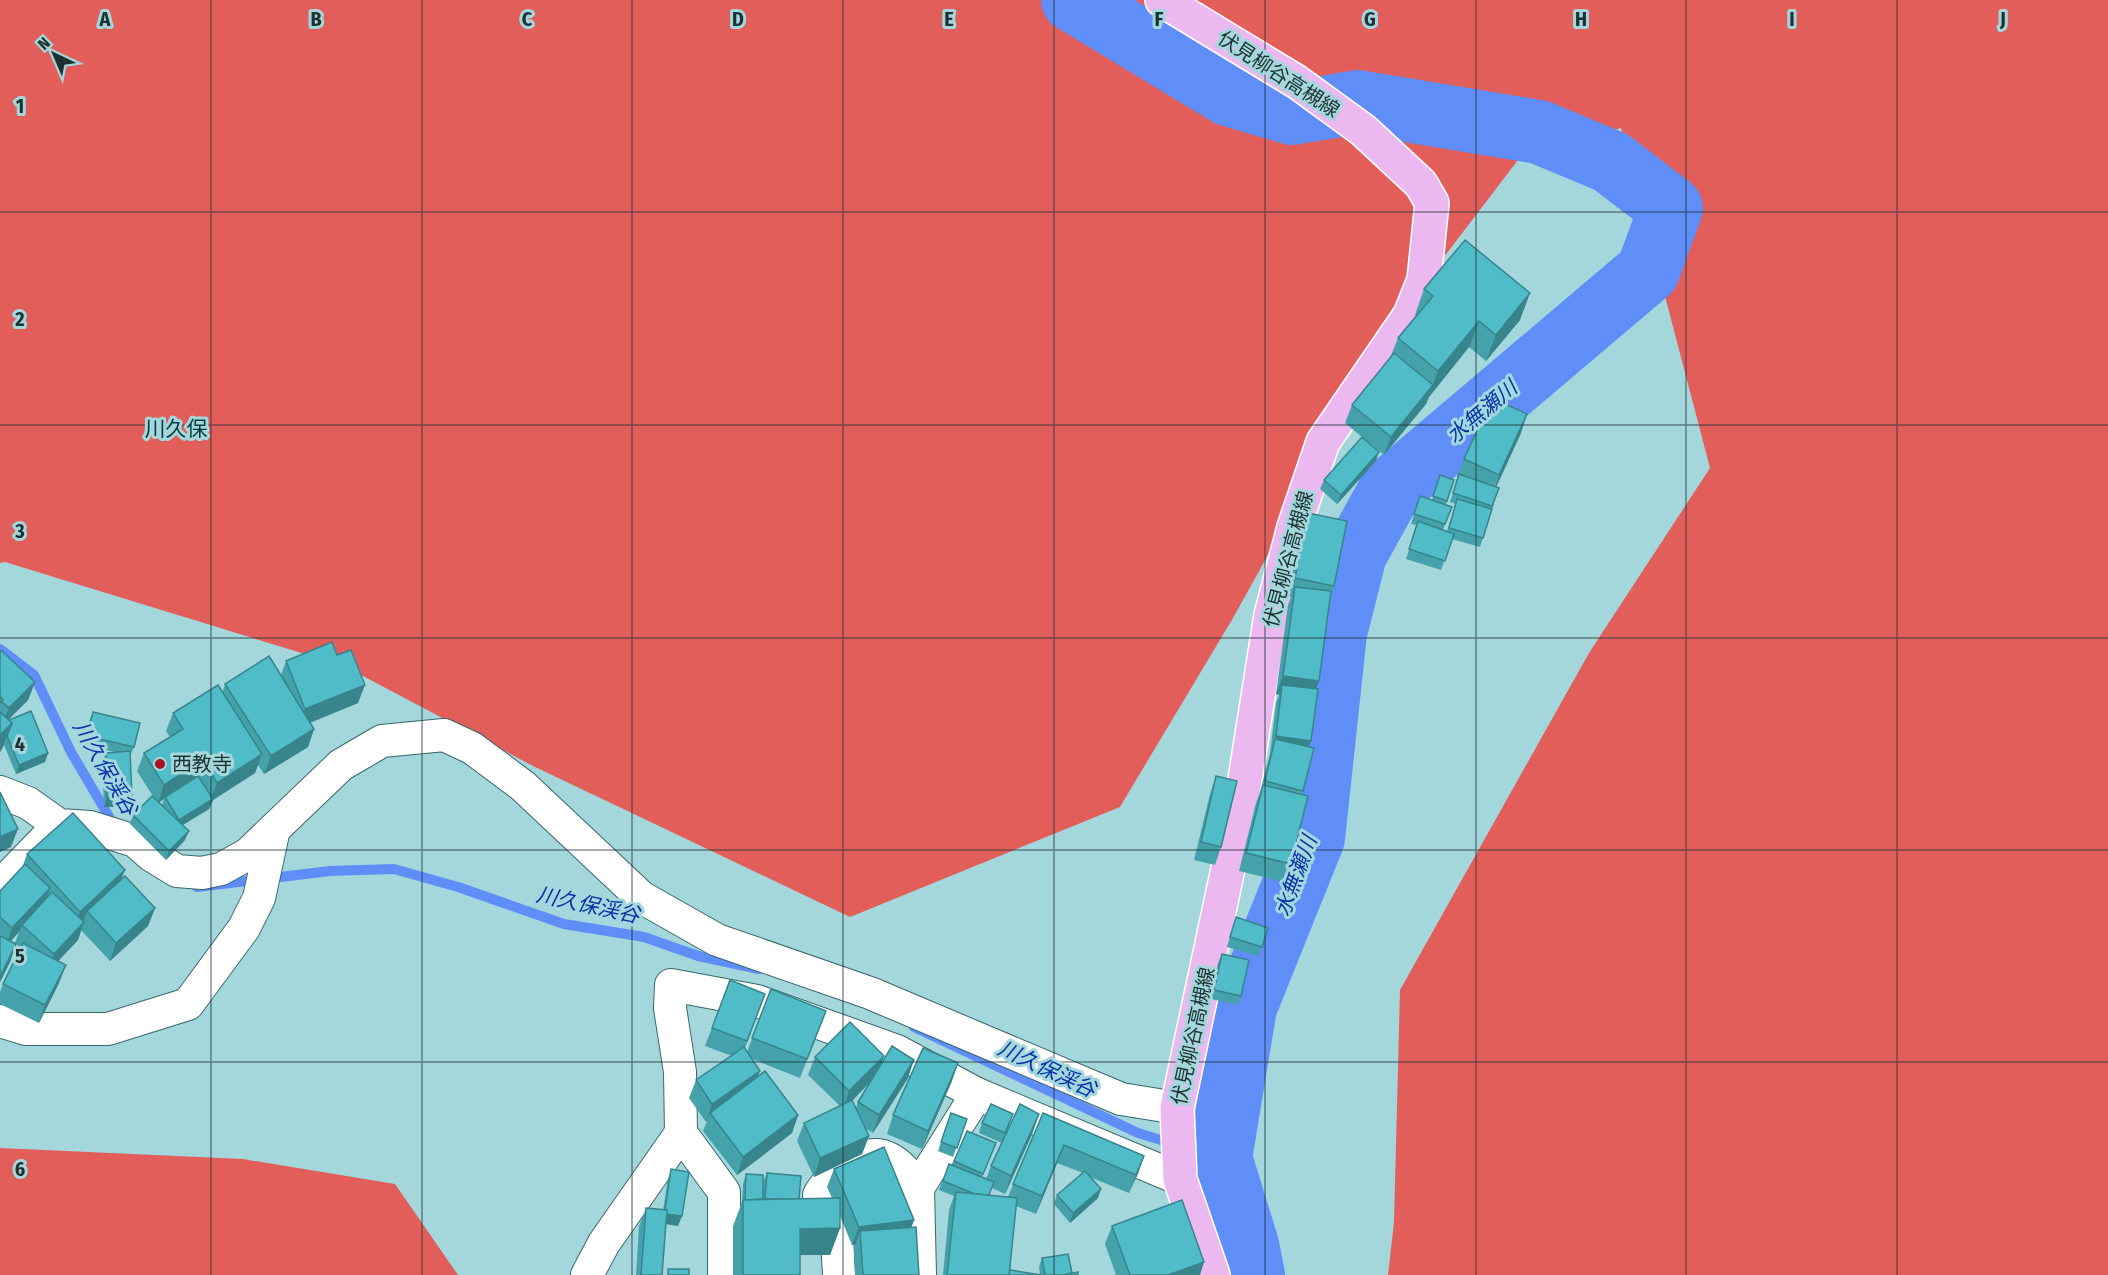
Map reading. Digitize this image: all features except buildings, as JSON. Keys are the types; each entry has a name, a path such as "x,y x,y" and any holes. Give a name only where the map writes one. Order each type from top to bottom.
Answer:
{"main road":[{"name":"伏見柳谷高槻線","path":"1162,0 1297,82 1363,130 1421,184 1432,203 1424,280 1410,315 1323,442 1294,527 1271,615 1239,817 1177,1117 1179,1171 1213,1275"}],"street":[{"path":"0,792 27,803 59,825 90,827 135,841 177,871 202,873 221,869 248,854 341,765 382,741 444,735 472,748 523,786 641,897 717,940 870,993 1121,1099 1177,1117"},
{"path":"0,886 59,825"},
{"path":"0,1021 26,1029 108,1029 188,1004 244,928 259,898 274,829"},
{"path":"724,1275 724,1192 681,1133 680,1071 670,1008 671,985 758,1001 897,1051 977,1094 1179,1171"},
{"path":"897,1051 911,1009"},
{"path":"920,1275 918,1188 977,1094"},
{"path":"587,1275 604,1243 681,1133"},
{"path":"839,1275 837,1238 819,1195 828,1180 867,1156 887,1157 904,1170 918,1188"}],"shaded area":[{"path":"0,0 2108,0 2108,1275 1388,1275 1394,1222 1400,990 1589,653 1710,468 1621,128 1518,160 1405,308 1233,618 1120,807 850,917 533,766 344,666 5,562 0,563"},
{"path":"0,1148 243,1159 395,1184 458,1275 0,1275"}],"waterway":[{"name":"水無瀬川","path":"1073,0 1228,94 1292,113 1358,102 1539,132 1611,162 1671,208 1648,271 1391,489 1355,554 1335,633 1313,838 1245,1007 1220,1158 1247,1245 1253,1275"},
{"name":"川久保渓谷","path":"0,649 34,675 71,752 115,827"},
{"name":"川久保渓谷","path":"197,887 330,871 394,869 458,887 564,924 644,937 698,956 759,969"},
{"name":"川久保渓谷","path":"914,1027 1138,1133 1220,1158"}],"place":[{"name":"西教寺","path":"160,764"}],"district":[{"name":"川久保","path":"176,429"}]}
